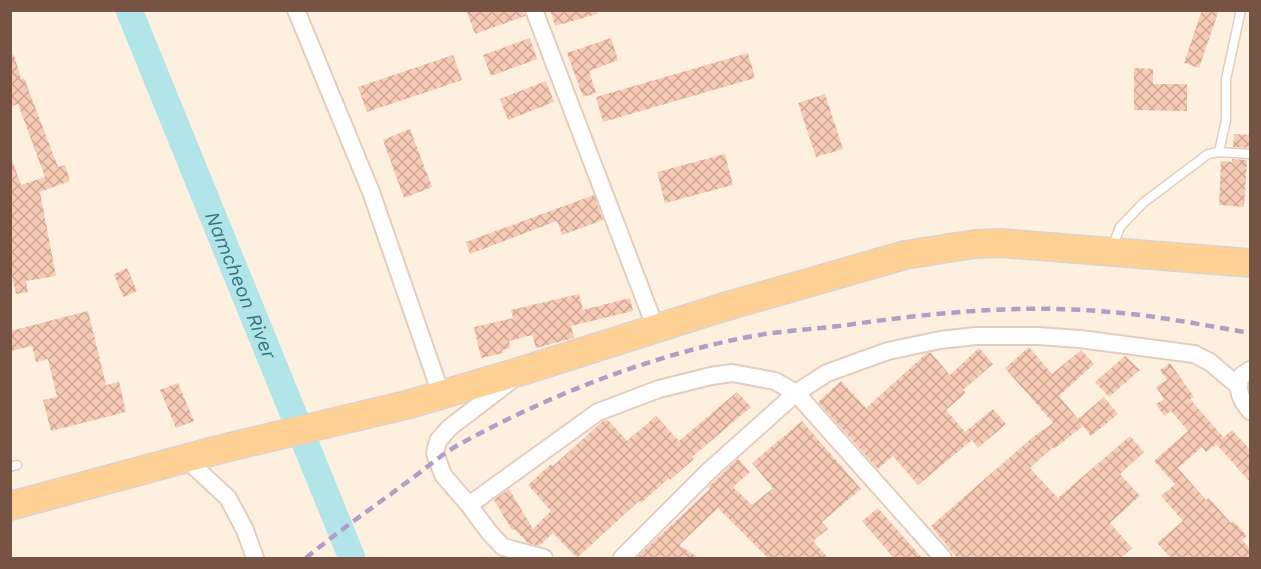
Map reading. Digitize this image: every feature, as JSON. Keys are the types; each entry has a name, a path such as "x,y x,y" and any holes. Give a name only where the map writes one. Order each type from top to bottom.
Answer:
{"main road":[{"path":"10,506 221,449 410,404 894,258 937,249 1000,243 1251,263"}],"street":[{"path":"296,10 371,192 441,394"},
{"path":"534,10 656,329"},
{"path":"622,558 710,470 796,393 827,373 888,351 940,340 1003,336 1080,339 1194,354 1210,362 1238,386"},
{"path":"525,370 449,428 438,441 435,453 443,475 469,504 502,553 544,558"},
{"path":"1251,370 1240,376 1238,386 1241,400 1251,411"},
{"path":"469,504 598,412 659,389 732,373 775,381 796,393 943,558"},
{"path":"186,459 228,498 245,530 255,558"}],"lane":[{"path":"1219,152 1226,120 1226,79 1241,10"},
{"path":"1111,251 1120,227 1143,203 1208,154 1219,152 1251,154"}],"building":[{"path":"466,10 524,10 525,16 475,34"},
{"path":"550,10 597,10 597,14 555,26"},
{"path":"1202,10 1219,10 1199,68 1184,63"},
{"path":"530,38 537,59 491,76 483,55"},
{"path":"611,38 618,60 589,71 596,93 583,97 567,53"},
{"path":"748,53 755,78 603,122 596,97"},
{"path":"14,55 21,79 24,78 58,167 65,165 70,181 40,192 56,276 26,281 28,292 16,294 10,267 10,160 12,160 21,185 45,177 18,104 10,107 10,56"},
{"path":"453,55 462,80 367,112 358,87"},
{"path":"1134,68 1153,69 1153,84 1187,84 1187,111 1134,110"},
{"path":"546,81 554,102 508,120 500,99"},
{"path":"825,94 843,149 816,157 798,103"},
{"path":"410,129 432,187 404,198 383,140"},
{"path":"1234,134 1251,135 1251,148 1233,147"},
{"path":"725,154 733,185 665,203 657,172"},
{"path":"1232,159 1247,160 1244,207 1219,205 1221,161 1232,162"},
{"path":"594,195 603,220 562,235 557,221 470,254 466,242"},
{"path":"127,268 137,291 123,297 114,274"},
{"path":"579,294 583,310 630,298 633,311 571,326 574,338 536,348 532,335 509,341 510,348 502,350 503,353 481,358 474,327 513,318 511,310"},
{"path":"88,311 106,385 119,382 126,412 51,431 43,400 57,397 48,359 36,362 32,346 10,351 10,331"},
{"path":"1029,347 1052,374 1081,350 1094,364 1059,396 1078,419 1104,397 1118,414 1091,436 1083,426 1054,449 1053,447 1030,468 1058,498 1130,436 1144,452 1120,474 1140,496 1110,523 1132,548 1121,558 957,558 931,526 1033,437 1053,423 1005,368"},
{"path":"979,348 993,364 963,390 966,393 946,410 965,432 993,409 1006,424 978,448 972,440 918,485 893,456 878,469 818,402 841,381 866,408 927,353 931,353 950,375"},
{"path":"1125,356 1140,370 1109,397 1095,382"},
{"path":"1170,363 1194,397 1190,399 1224,438 1206,452 1202,447 1178,468 1206,500 1209,498 1231,523 1233,521 1247,536 1242,540 1251,550 1251,558 1171,558 1157,543 1183,521 1161,496 1175,484 1154,461 1188,431 1171,411 1164,416 1156,404 1164,399 1156,387 1167,380 1160,370"},
{"path":"178,383 194,421 176,428 160,390"},
{"path":"737,392 751,407 692,457 694,459 670,480 669,478 641,503 639,501 577,558 553,533 539,546 528,543 514,529 512,530 494,500 509,489 533,529 551,511 528,485 603,421 608,420 627,441 656,416 679,441"},
{"path":"802,421 861,489 822,522 828,529 813,541 828,558 768,558 718,508 679,545 699,558 636,558 710,489 708,487 738,459 750,472 733,487 752,505 773,488 752,463"},
{"path":"1232,430 1251,451 1251,483 1216,444"},
{"path":"878,508 922,558 894,558 862,521"}],"waterway":[{"name":"Namcheon River","path":"129,10 352,558"}],"railway":[{"path":"306,558 460,444 530,409 603,378 715,344 766,334 918,316 1014,309 1079,310 1129,314 1250,333"}]}
